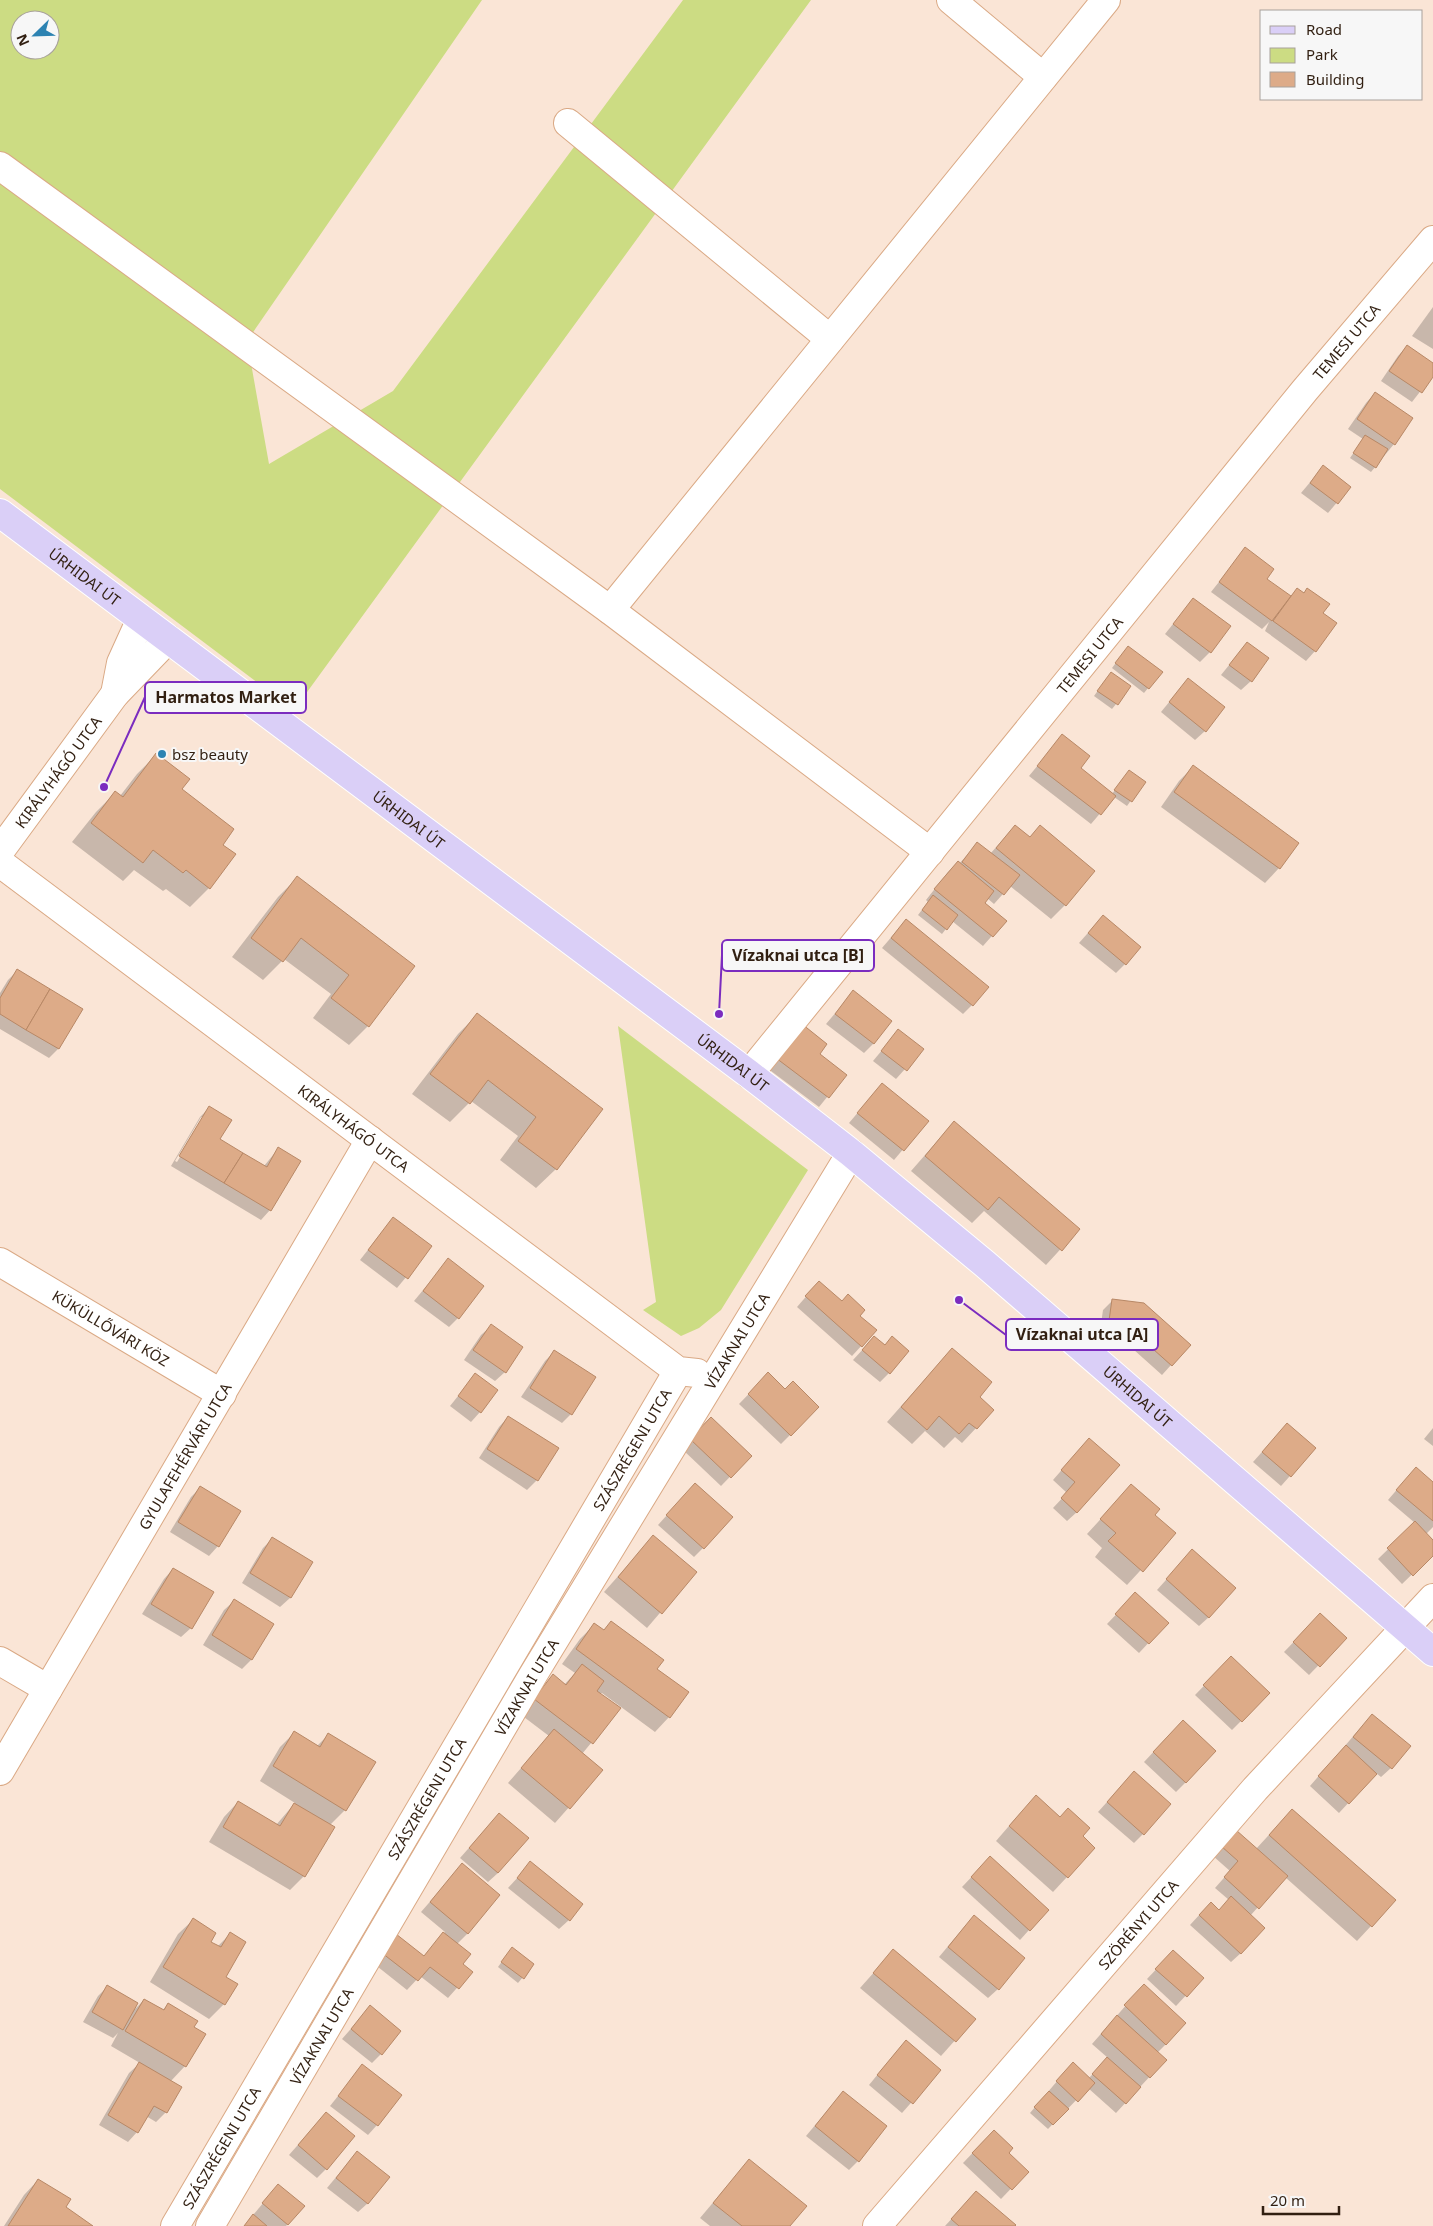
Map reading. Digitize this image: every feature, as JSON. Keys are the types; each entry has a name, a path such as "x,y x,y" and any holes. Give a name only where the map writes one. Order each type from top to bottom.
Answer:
{"main road":[{"name":"ÚRHIDAI ÚT","path":"0,513 749,1074 851,1153 985,1264 1433,1652"}],"street":[{"path":"951,0 1043,78"},
{"path":"610,610 1106,0"},
{"path":"568,123 830,340"},
{"path":"0,166 610,610 930,852"},
{"name":"TEMESI UTCA","path":"749,1074 1305,390 1433,240"},
{"name":"KIRÁLYHÁGÓ UTCA","path":"115,694 121,664 141,619"},
{"name":"KIRÁLYHÁGÓ UTCA","path":"0,851 115,694 168,639"},
{"name":"KIRÁLYHÁGÓ UTCA","path":"0,863 678,1371"},
{"name":"GYULAFEHÉRVÁRI UTCA","path":"0,1771 370,1140"},
{"name":"VÍZAKNAI UTCA","path":"210,2226 533,1675 851,1153"},
{"name":"KÜKÜLLŐVÁRI KÖZ","path":"0,1262 222,1394"},
{"path":"678,1371 715,1375"},
{"name":"SZÁSZRÉGENI UTCA","path":"175,2226 678,1371"},
{"name":"SZÖRÉNYI UTCA","path":"877,2226 1254,1789 1433,1598"},
{"path":"0,1661 48,1689"}],"green space":[{"path":"0,0 482,0 247,341 269,464 393,391 683,0 811,0 294,710 0,489"},
{"path":"618,1026 808,1170 721,1310 699,1328 681,1336 643,1310 656,1302"}],"building":[{"path":"1407,345 1433,363 1433,377 1422,393 1389,371"},
{"path":"1375,392 1413,418 1395,445 1357,419"},
{"path":"1365,435 1388,449 1376,468 1353,453"},
{"path":"1323,465 1351,487 1338,504 1310,483"},
{"path":"1245,547 1274,569 1267,579 1291,596 1272,621 1219,582"},
{"path":"1297,588 1304,593 1307,588 1330,604 1323,613 1337,623 1316,652 1273,621"},
{"path":"1193,598 1231,626 1211,653 1173,624"},
{"path":"1247,642 1269,658 1252,682 1229,665"},
{"path":"1128,646 1163,672 1149,689 1115,663"},
{"path":"1111,672 1131,686 1118,705 1097,691"},
{"path":"1188,678 1225,707 1206,732 1169,702"},
{"path":"1062,734 1090,756 1081,768 1116,796 1101,815 1037,766"},
{"path":"156,753 190,779 182,789 234,829 223,845 236,854 210,889 186,870 183,873 153,850 143,863 91,823 115,791 123,797"},
{"path":"1193,765 1299,843 1280,869 1174,792"},
{"path":"1129,770 1146,782 1132,802 1114,790"},
{"path":"1015,825 1030,837 1040,825 1095,871 1066,906 996,848"},
{"path":"977,842 1020,875 1004,895 962,862"},
{"path":"958,861 994,891 985,903 1007,921 993,937 934,889"},
{"path":"297,876 415,966 369,1027 331,998 349,975 301,938 283,962 251,938"},
{"path":"933,895 958,915 947,930 922,910"},
{"path":"1103,915 1141,947 1126,965 1088,933"},
{"path":"906,919 989,987 973,1006 891,938"},
{"path":"17,969 50,989 26,1030 0,1014 0,998"},
{"path":"50,989 83,1009 59,1049 26,1030"},
{"path":"853,990 892,1021 874,1044 835,1014"},
{"path":"477,1013 603,1109 557,1170 518,1141 536,1117 488,1080 470,1104 430,1074"},
{"path":"802,1024 827,1044 820,1054 847,1075 829,1098 776,1058"},
{"path":"898,1029 924,1049 907,1071 881,1051"},
{"path":"882,1083 929,1121 904,1151 857,1113"},
{"path":"209,1106 232,1120 220,1139 243,1153 224,1183 179,1156"},
{"path":"954,1121 1080,1229 1062,1251 999,1197 988,1210 925,1156"},
{"path":"278,1147 301,1161 271,1211 224,1183 243,1153 267,1167"},
{"path":"393,1217 432,1246 408,1279 368,1250"},
{"path":"448,1258 484,1286 459,1319 423,1291"},
{"path":"819,1281 842,1301 848,1294 865,1310 860,1316 877,1330 862,1347 805,1296"},
{"path":"1112,1299 1144,1303 1191,1345 1172,1366 1134,1332 1108,1328"},
{"path":"491,1324 523,1347 506,1373 473,1350"},
{"path":"874,1336 885,1345 892,1336 909,1351 890,1374 862,1350"},
{"path":"952,1348 992,1382 980,1397 994,1410 977,1429 969,1423 959,1434 939,1416 927,1430 901,1407"},
{"path":"554,1350 596,1377 572,1415 530,1388"},
{"path":"768,1372 785,1389 793,1381 819,1407 791,1436 748,1394"},
{"path":"475,1373 498,1390 481,1413 458,1396"},
{"path":"508,1416 559,1448 538,1481 487,1449"},
{"path":"711,1417 752,1456 731,1478 690,1439"},
{"path":"1287,1423 1316,1448 1291,1477 1262,1452"},
{"path":"1089,1438 1120,1465 1077,1513 1061,1498 1075,1482 1061,1470"},
{"path":"1416,1467 1433,1482 1433,1521 1396,1490"},
{"path":"695,1483 733,1517 704,1549 666,1515"},
{"path":"1131,1484 1160,1509 1155,1515 1176,1533 1143,1572 1108,1541 1116,1533 1100,1519"},
{"path":"200,1486 241,1511 219,1547 178,1522"},
{"path":"1415,1521 1433,1540 1433,1556 1413,1576 1387,1548"},
{"path":"653,1535 697,1572 662,1614 618,1577"},
{"path":"272,1537 313,1562 291,1598 250,1573"},
{"path":"1192,1549 1236,1588 1209,1618 1166,1579"},
{"path":"173,1568 214,1592 192,1629 151,1604"},
{"path":"1135,1592 1169,1623 1149,1644 1115,1614"},
{"path":"234,1599 274,1624 252,1660 212,1635"},
{"path":"1320,1613 1347,1638 1320,1667 1293,1642"},
{"path":"611,1621 664,1660 657,1669 689,1692 670,1718 576,1649 594,1623 604,1630"},
{"path":"1231,1656 1270,1693 1242,1722 1203,1685"},
{"path":"582,1664 604,1681 597,1691 621,1708 593,1744 534,1699 553,1674 566,1685"},
{"path":"1372,1714 1411,1746 1392,1769 1353,1737"},
{"path":"1183,1720 1216,1751 1186,1783 1153,1752"},
{"path":"554,1729 603,1770 570,1809 521,1768"},
{"path":"294,1731 320,1747 328,1733 376,1762 346,1811 273,1766"},
{"path":"1346,1745 1377,1774 1349,1804 1318,1776"},
{"path":"1134,1771 1171,1804 1144,1835 1107,1802"},
{"path":"1036,1795 1060,1817 1068,1808 1090,1828 1083,1836 1095,1848 1068,1878 1009,1826"},
{"path":"238,1801 280,1826 294,1803 335,1827 305,1877 223,1827"},
{"path":"1292,1809 1396,1900 1372,1927 1269,1835"},
{"path":"499,1813 529,1838 498,1873 469,1848"},
{"path":"1236,1830 1288,1876 1259,1909 1224,1877 1238,1861 1221,1846"},
{"path":"990,1856 1049,1910 1030,1931 971,1877"},
{"path":"530,1861 583,1904 570,1921 517,1878"},
{"path":"462,1863 500,1895 468,1934 430,1902"},
{"path":"1231,1896 1265,1928 1241,1954 1199,1915 1211,1902 1219,1910"},
{"path":"974,1915 1025,1958 999,1990 948,1947"},
{"path":"193,1918 216,1933 211,1942 221,1947 230,1932 246,1942 226,1977 238,1984 225,2005 163,1967"},
{"path":"443,1932 471,1954 463,1964 473,1972 459,1989 430,1967 418,1981 382,1953 396,1934 424,1956"},
{"path":"512,1947 534,1964 524,1979 501,1962"},
{"path":"893,1949 976,2019 956,2042 873,1973"},
{"path":"1173,1950 1204,1978 1187,1997 1155,1969"},
{"path":"1144,1984 1186,2023 1166,2045 1124,2005"},
{"path":"107,1985 138,2003 123,2030 92,2012"},
{"path":"144,1999 164,2010 168,2003 198,2021 194,2027 206,2034 186,2067 125,2031"},
{"path":"370,2005 401,2031 382,2055 351,2029"},
{"path":"1117,2015 1167,2060 1150,2078 1101,2034"},
{"path":"906,2040 941,2070 913,2104 877,2075"},
{"path":"1107,2057 1141,2087 1126,2104 1092,2074"},
{"path":"139,2062 182,2087 167,2113 154,2106 138,2133 108,2115"},
{"path":"1073,2062 1095,2083 1078,2102 1056,2081"},
{"path":"362,2064 402,2095 378,2126 338,2096"},
{"path":"843,2091 887,2126 859,2162 815,2126"},
{"path":"1049,2091 1069,2109 1053,2125 1034,2107"},
{"path":"326,2112 355,2136 327,2170 298,2145"},
{"path":"994,2130 1013,2148 1009,2153 1029,2172 1012,2190 972,2153"},
{"path":"357,2151 390,2177 368,2204 336,2178"},
{"path":"749,2159 807,2206 790,2226 742,2226 713,2203"},
{"path":"38,2179 71,2199 66,2207 93,2226 8,2226"},
{"path":"278,2184 305,2206 288,2225 262,2203"},
{"path":"976,2191 1016,2225 959,2226 951,2219"},
{"path":"253,2214 267,2226 244,2226"}],"place":[{"name":"bsz beauty","path":"162,754"},
{"name":"Harmatos Market","path":"104,787"},
{"name":"Vízaknai utca [B]","path":"719,1014"},
{"name":"Vízaknai utca [A]","path":"959,1300"}]}
